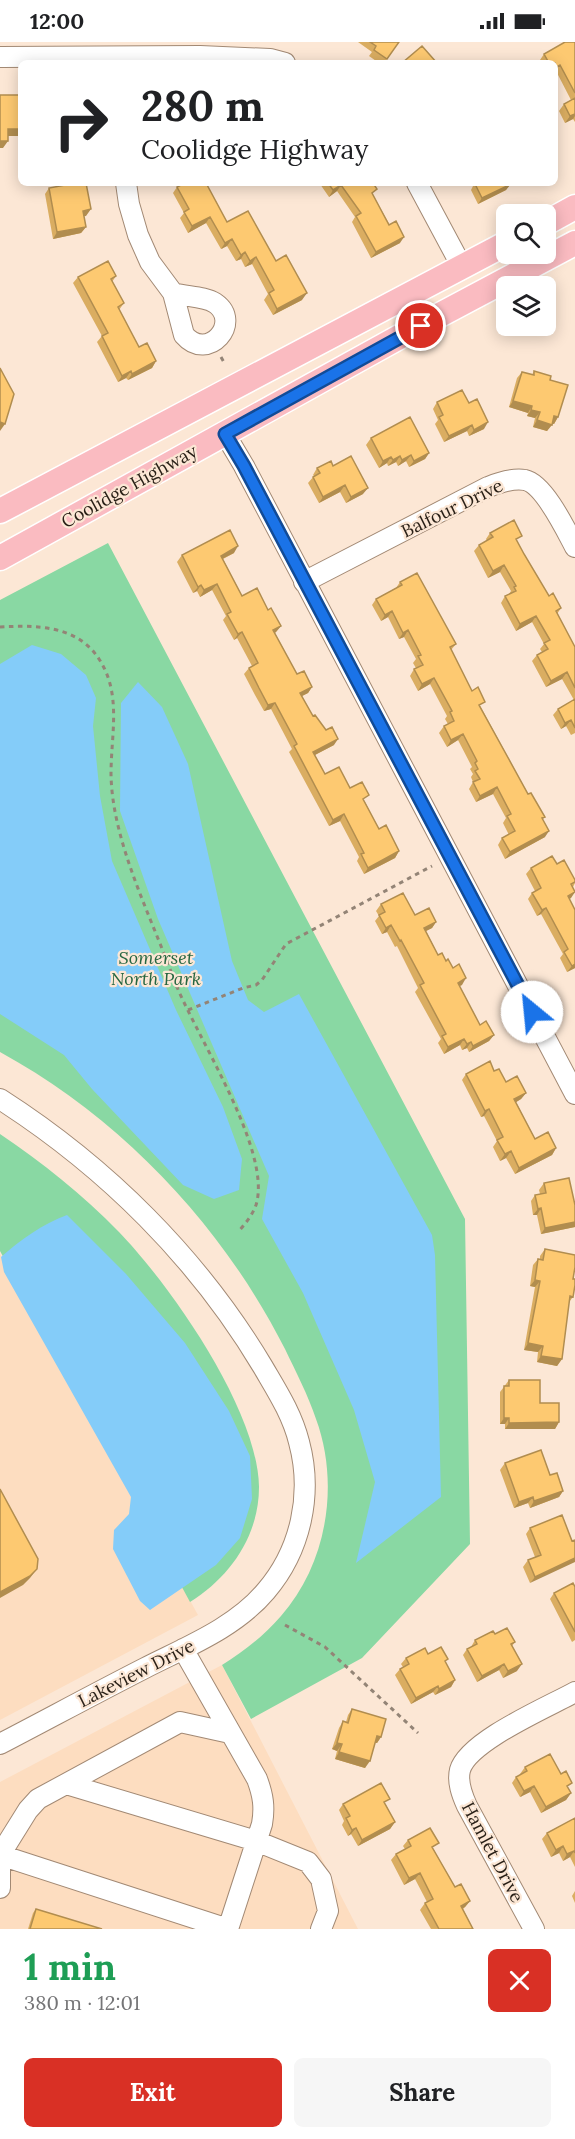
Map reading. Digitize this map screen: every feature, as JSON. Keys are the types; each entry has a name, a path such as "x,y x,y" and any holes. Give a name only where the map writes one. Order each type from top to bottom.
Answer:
{"main road":[{"path":"556,217 575,207"},
{"name":"Coolidge Highway","path":"0,558 469,299 575,243"},
{"name":"Coolidge Highway","path":"0,511 496,249"},
{"path":"462,267 471,277 473,284 469,299"},
{"path":"181,416 173,429 173,436 175,443 185,455"},
{"path":"97,460 107,470 111,481 111,489 102,501"}],"street":[{"path":"0,57 123,54 244,57 274,60"},
{"path":"126,186 132,219 143,247 158,274 173,293"},
{"path":"419,186 462,267"},
{"path":"225,434 575,1094"},
{"name":"Balfour Drive","path":"304,582 488,487 513,480 525,480 535,484 561,520 575,547"},
{"name":"Lakeview Drive","path":"0,1099 85,1161 136,1207 161,1232 227,1312 249,1343 283,1400 293,1422 304,1467 305,1493 302,1518 296,1539 278,1575 266,1592 238,1616 183,1649 0,1744"},
{"path":"0,1855 228,1929 263,1816 263,1794 183,1649"},
{"name":"Hamlet Drive","path":"534,1929 467,1806 462,1793 460,1770 466,1758 486,1740 575,1692"},
{"path":"0,1888 0,1855 28,1810 38,1799 180,1722 230,1733"},
{"path":"66,1784 256,1841 308,1862 321,1879 328,1911 321,1929"}],"path":[{"path":"221,357 225,364"},
{"path":"0,627 51,629 73,635 92,649 110,679 114,698 111,774 117,827 174,979 230,1095 244,1127 252,1155 258,1196 252,1213 238,1232"},
{"path":"188,1010 255,985 262,980 286,944 432,866"},
{"path":"285,1625 325,1647 418,1733"}],"shaded area":[{"path":"0,1254 198,1615 0,1720"},
{"path":"222,1665 358,1929 0,1929 0,1782"}],"green space":[{"name":"Somerset North Park","path":"108,543 465,1219 470,1544 362,1658 251,1719 222,1665 253,1643 281,1616 297,1595 319,1548 328,1496 327,1470 323,1444 313,1410 285,1349 260,1303 199,1218 165,1179 87,1109 45,1079 0,1052 0,600"},
{"path":"0,1134 76,1192 105,1218 140,1255 186,1316 208,1351 244,1422 255,1456 259,1487 254,1522 240,1554 229,1568 218,1580 190,1602 0,1251"}],"water":[{"path":"32,645 61,654 86,675 96,698 93,726 100,796 112,861 176,1010 223,1107 242,1159 239,1190 214,1199 183,1185 92,1089 64,1055 0,1014 0,664"},
{"path":"138,682 162,707 188,764 232,961 248,1000 264,1012 299,994 432,1235 435,1255 441,1497 356,1563 375,1482 354,1410 303,1293 262,1219 269,1176 158,919 120,811 121,703"},
{"path":"67,1215 126,1274 185,1343 229,1411 250,1456 252,1499 240,1538 216,1565 150,1610 140,1601 113,1549 114,1530 129,1514 131,1497 4,1272 1,1257 32,1233"}],"building":[{"path":"370,42 399,42 387,59 374,50 376,46"},
{"path":"565,42 575,42 575,93 560,65 558,66 558,60 547,60 544,54"},
{"path":"422,46 434,60 406,60"},
{"path":"0,95 18,95 18,129 8,129 8,141 0,141"},
{"path":"575,98 575,114 570,116 564,104"},
{"path":"87,186 91,209 83,211 86,227 57,232 49,188"},
{"path":"208,186 227,222 248,211 276,261 286,255 307,293 277,309 269,293 274,290 256,257 250,261 245,252 241,255 232,239 225,243 210,217 192,226 184,212 189,209 177,187"},
{"path":"342,186 375,186 377,189 372,193 389,225 396,221 404,237 376,252 356,216 361,213"},
{"path":"476,186 507,186 482,198"},
{"path":"108,261 116,276 111,279 124,303 118,307 139,347 147,343 156,361 132,374 131,371 122,376 102,336 108,333 78,277"},
{"path":"0,368 14,394 5,424 0,422"},
{"path":"534,371 551,376 550,380 568,385 558,417 554,416 552,425 537,420 540,412 531,410 532,406 513,401 522,372 534,375"},
{"path":"462,390 469,403 477,399 488,422 474,430 472,425 449,436 439,417 443,415 437,402"},
{"path":"410,417 429,453 414,461 411,455 402,460 400,456 393,460 391,457 383,461 371,438"},
{"path":"351,456 368,488 351,497 345,485 323,497 313,477 320,473 317,468 331,461 333,466"},
{"path":"514,520 522,536 516,539 524,554 549,596 553,593 561,608 556,611 575,647 575,688 567,672 551,681 537,655 548,649 544,643 550,640 536,616 520,624 505,596 516,591 514,587 516,586 504,565 493,571 479,545 493,537 490,533"},
{"path":"230,530 238,546 221,556 242,596 257,588 268,610 271,608 281,626 273,630 297,674 304,671 312,687 300,693 313,716 315,715 326,730 332,727 338,739 313,752 325,774 339,767 350,788 362,782 369,795 363,799 379,829 386,825 399,851 368,868 361,854 364,853 344,814 333,820 294,746 297,744 275,703 268,705 249,668 258,663 242,632 238,634 227,614 231,612 217,584 204,590 201,585 198,587 182,555"},
{"path":"417,573 456,644 450,647 472,691 478,687 485,702 479,705 528,794 531,793 545,817 542,818 549,831 510,852 502,838 515,831 507,816 511,814 497,787 480,796 473,782 480,779 475,771 478,769 475,763 477,761 463,734 451,740 444,726 454,721 450,712 452,711 434,678 422,684 414,669 423,665 418,656 421,655 408,630 403,633 392,611 385,615 376,599 402,585 400,582"},
{"path":"575,699 575,728 571,720 565,723 558,709"},
{"path":"552,856 557,864 564,860 575,880 571,884 575,892 568,896 575,910 575,964 572,966 564,952 568,949 546,908 542,910 532,893 541,888 531,868"},
{"path":"403,893 415,915 429,908 436,922 424,928 438,955 442,953 453,968 459,964 466,978 458,983 480,1025 486,1021 494,1035 473,1046 471,1042 467,1044 464,1039 448,1047 442,1036 446,1034 420,985 424,983 401,940 391,925 386,928 379,915 385,912 381,904"},
{"path":"490,1061 494,1071 499,1069 506,1082 517,1076 526,1093 514,1099 535,1139 548,1132 556,1148 519,1168 511,1151 505,1154 497,1140 503,1137 489,1109 485,1111 466,1074"},
{"path":"569,1178 575,1205 575,1222 545,1228 541,1208 538,1209 535,1195 546,1193 544,1183"},
{"path":"545,1249 575,1255 573,1279 575,1279 575,1285 573,1297 570,1296 562,1359 541,1356 543,1346 528,1343 540,1281 535,1280 538,1259 543,1260"},
{"path":"509,1380 540,1380 540,1403 559,1403 559,1422 509,1423 509,1418 504,1418 504,1386 509,1386"},
{"path":"541,1450 550,1475 557,1473 563,1491 534,1501 533,1497 519,1502 505,1463"},
{"path":"0,1489 38,1559 37,1569 30,1576 0,1592"},
{"path":"562,1515 572,1541 575,1540 575,1558 535,1577 528,1560 541,1555 530,1528"},
{"path":"573,1583 575,1587 575,1632 554,1593"},
{"path":"507,1628 515,1642 511,1644 522,1664 508,1671 504,1664 482,1676 467,1649 477,1644 475,1640 493,1631 495,1634"},
{"path":"441,1647 455,1680 416,1698 400,1669 409,1664 406,1658 425,1648 428,1654"},
{"path":"352,1709 386,1719 381,1737 377,1736 370,1761 339,1752 342,1744 337,1743 343,1721 348,1723"},
{"path":"550,1754 561,1774 566,1771 572,1783 567,1786 571,1793 546,1807 534,1786 524,1791 516,1777 527,1771 525,1767"},
{"path":"381,1783 390,1799 384,1802 395,1822 362,1840 356,1828 352,1830 346,1818 350,1816 343,1804"},
{"path":"575,1818 575,1853 574,1851 567,1854 563,1846 556,1850 547,1833"},
{"path":"430,1828 439,1843 432,1847 455,1887 461,1884 470,1901 461,1906 473,1929 439,1929 425,1903 433,1899 420,1873 409,1878 396,1854 411,1846 408,1840"},
{"path":"36,1909 102,1929 30,1929"}],"route":[{"path":"421,326 225,434 532,1012"}]}
